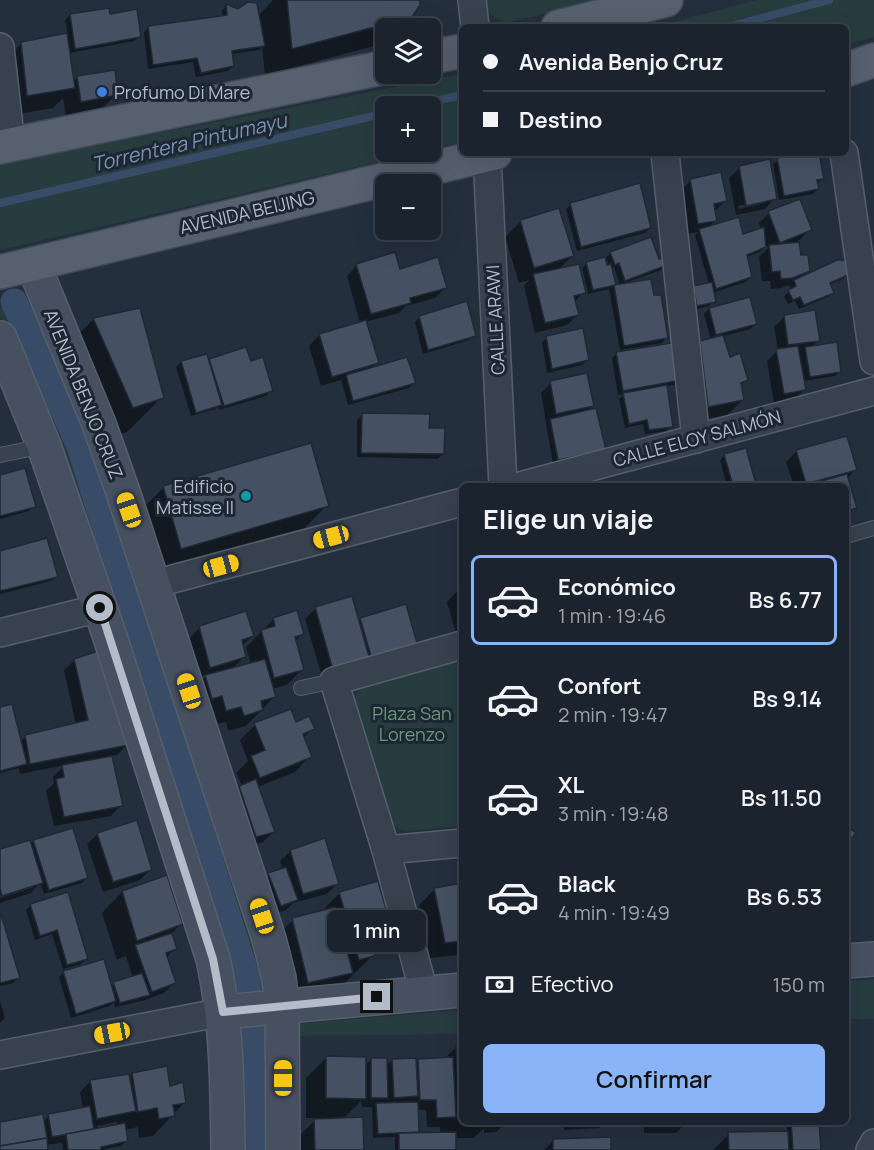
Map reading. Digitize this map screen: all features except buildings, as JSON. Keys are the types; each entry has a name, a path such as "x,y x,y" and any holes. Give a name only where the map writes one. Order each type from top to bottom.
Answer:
{"main road":[{"path":"570,24 666,0"},
{"path":"441,55 459,52"},
{"path":"849,69 874,60"},
{"path":"5,146 375,69"},
{"name":"AVENIDA BEIJING","path":"0,272 483,156"}],"street":[{"path":"471,0 475,24"},
{"path":"0,47 5,146"},
{"name":"CALLE ARAWI","path":"491,156 503,483"},
{"path":"665,156 696,439"},
{"path":"844,156 873,345"},
{"name":"AVENIDA BENJO CRUZ","path":"33,264 99,424 154,584 269,939 279,978 282,1006 283,1150"},
{"path":"0,339 44,446 100,608 213,959 223,1012 227,1056 228,1150"},
{"name":"CALLE ELOY SALMÓN","path":"531,483 874,391"},
{"path":"154,584 459,503"},
{"path":"0,633 100,608"},
{"path":"424,993 386,850 334,681 459,646"},
{"path":"386,850 459,843"},
{"path":"849,961 874,959"},
{"path":"0,1055 223,1012 459,990"},
{"path":"870,1150 874,1143"}],"lane":[{"path":"0,456 44,446"},
{"path":"849,535 874,528"},
{"path":"301,688 334,681"}],"green space":[{"path":"485,0 601,0 506,23 491,15"},
{"path":"757,0 874,0 874,37 849,44 849,24 666,24"},
{"path":"459,75 459,143 441,147 441,96 375,96 375,162 378,162 0,250 0,164 411,84 441,84 441,78"},
{"path":"25,299 30,299 91,430 270,988 257,989 144,619 87,447 77,419 25,310"},
{"path":"3,307 68,447 229,948 239,993 233,994 49,435 0,316 0,308"},
{"name":"Plaza San Lorenzo","path":"459,657 459,826 408,831 399,829 388,819 354,702 359,686"},
{"path":"874,979 874,1019 849,1019 849,981"},
{"path":"459,1010 459,1034 293,1036 294,1024"}],"waterway":[{"name":"Torrentera Pintumayu","path":"739,24 829,0"},
{"name":"Torrentera Pintumayu","path":"441,100 459,96"},
{"name":"Torrentera Pintumayu","path":"0,203 375,116"},
{"path":"14,302 80,446 249,985"},
{"path":"254,1029 257,1150"}],"place":[{"name":"Profumo Di Mare","path":"102,92"},
{"name":"Edificio Matisse II","path":"246,496"}],"route":[{"path":"100,608 213,959 223,1012 377,997"}]}
